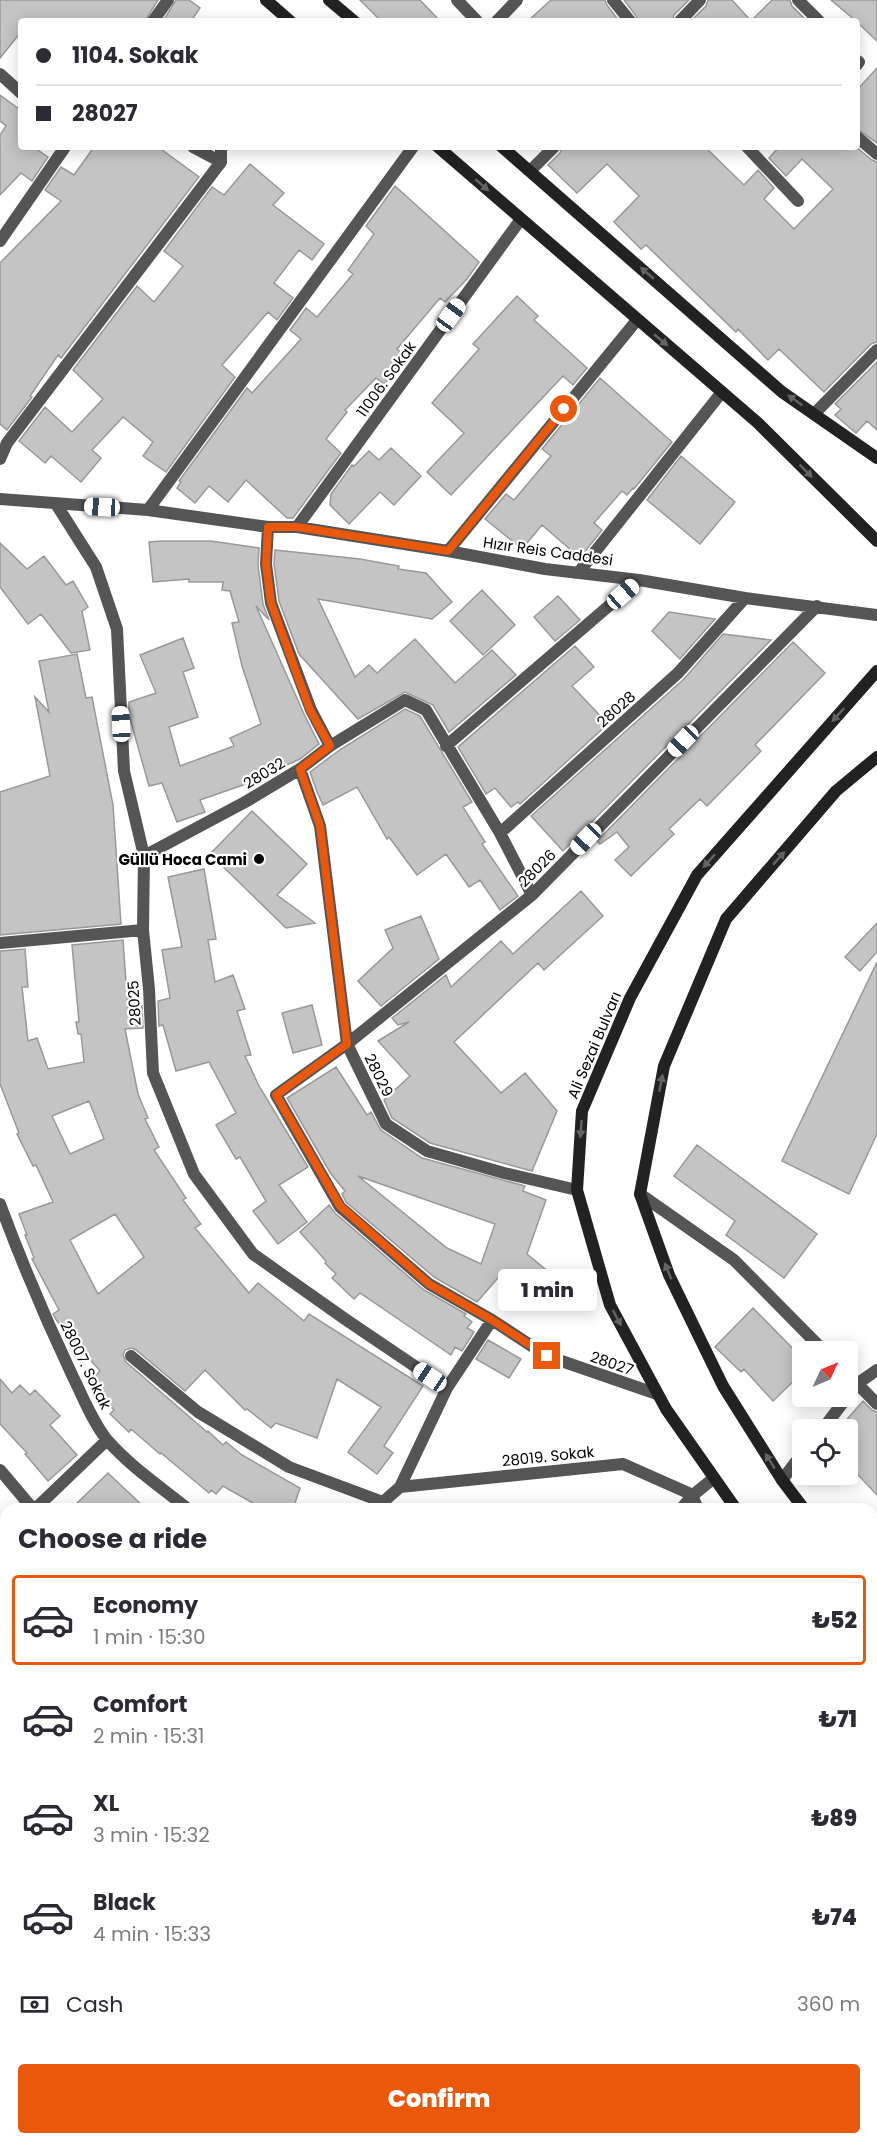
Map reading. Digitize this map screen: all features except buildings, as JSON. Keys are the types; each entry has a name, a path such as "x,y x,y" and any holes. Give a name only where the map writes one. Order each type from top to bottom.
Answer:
{"main road":[{"path":"266,0 287,18"},
{"path":"329,0 350,18"},
{"path":"441,150 758,423 877,540"},
{"path":"506,150 782,392 877,458"},
{"name":"Ali Sezai Bulvarı","path":"732,1503 666,1409 610,1305 577,1190 582,1111 630,998 697,875 877,671"},
{"path":"799,1503 782,1480 723,1386 669,1275 640,1194 664,1066 726,919 836,791 877,757"}],"street":[{"path":"155,18 168,0"},
{"path":"457,0 474,18"},
{"path":"500,18 517,0"},
{"path":"613,0 628,18"},
{"path":"683,18 700,0"},
{"path":"798,0 816,18"},
{"path":"0,74 18,90"},
{"path":"860,139 877,154"},
{"path":"0,241 63,150"},
{"path":"199,150 221,162"},
{"path":"0,459 7,443 221,162 220,150"},
{"path":"148,510 410,150"},
{"path":"530,171 551,150"},
{"path":"750,150 798,201"},
{"name":"11006. Sokak","path":"297,527 521,219"},
{"path":"448,551 637,320"},
{"path":"814,414 877,350"},
{"path":"579,572 722,392"},
{"name":"Hızır Reis Caddesi","path":"0,499 148,510 268,527 297,527 545,568 877,615"},
{"name":"28025","path":"56,504 96,567 117,629 124,771 144,856 143,930 149,989 153,1073 194,1174 253,1254 447,1388"},
{"path":"268,527 266,564 271,603 310,710 330,746"},
{"path":"532,895 500,833 446,746 639,580"},
{"name":"28028","path":"500,833 678,673 745,598"},
{"name":"28026","path":"276,1095 347,1044 532,895 817,606"},
{"name":"28032","path":"144,856 247,801 405,700 426,710 446,746"},
{"name":"28029","path":"300,769 320,826 347,1044 386,1124 427,1151 504,1173 577,1190"},
{"path":"0,943 143,930"},
{"name":"28027","path":"276,1095 340,1206 429,1284 492,1320 547,1356 657,1394"},
{"path":"640,1194 734,1260 814,1341"},
{"name":"28007. Sokak","path":"0,1204 21,1261 61,1352 107,1440 138,1469 180,1503"},
{"path":"386,1503 400,1487 447,1388 492,1320"},
{"path":"131,1356 198,1412 289,1467 376,1503"},
{"path":"858,1383 877,1370"},
{"path":"858,1385 877,1404"},
{"path":"830,1419 840,1407"},
{"path":"40,1503 107,1440"},
{"name":"28019. Sokak","path":"400,1487 623,1464 693,1495"},
{"path":"782,1480 792,1467"},
{"path":"0,1470 29,1503"},
{"path":"686,1503 714,1478"}],"lane":[{"path":"693,1495 696,1503"}],"place":[{"name":"Güllü Hoca Cami","path":"259,859"}],"route":[{"path":"547,1356 492,1320 429,1284 340,1206 276,1095 347,1044 320,826 300,769 330,746 310,710 271,603 266,564 268,527 297,527 448,551 564,409"}]}
